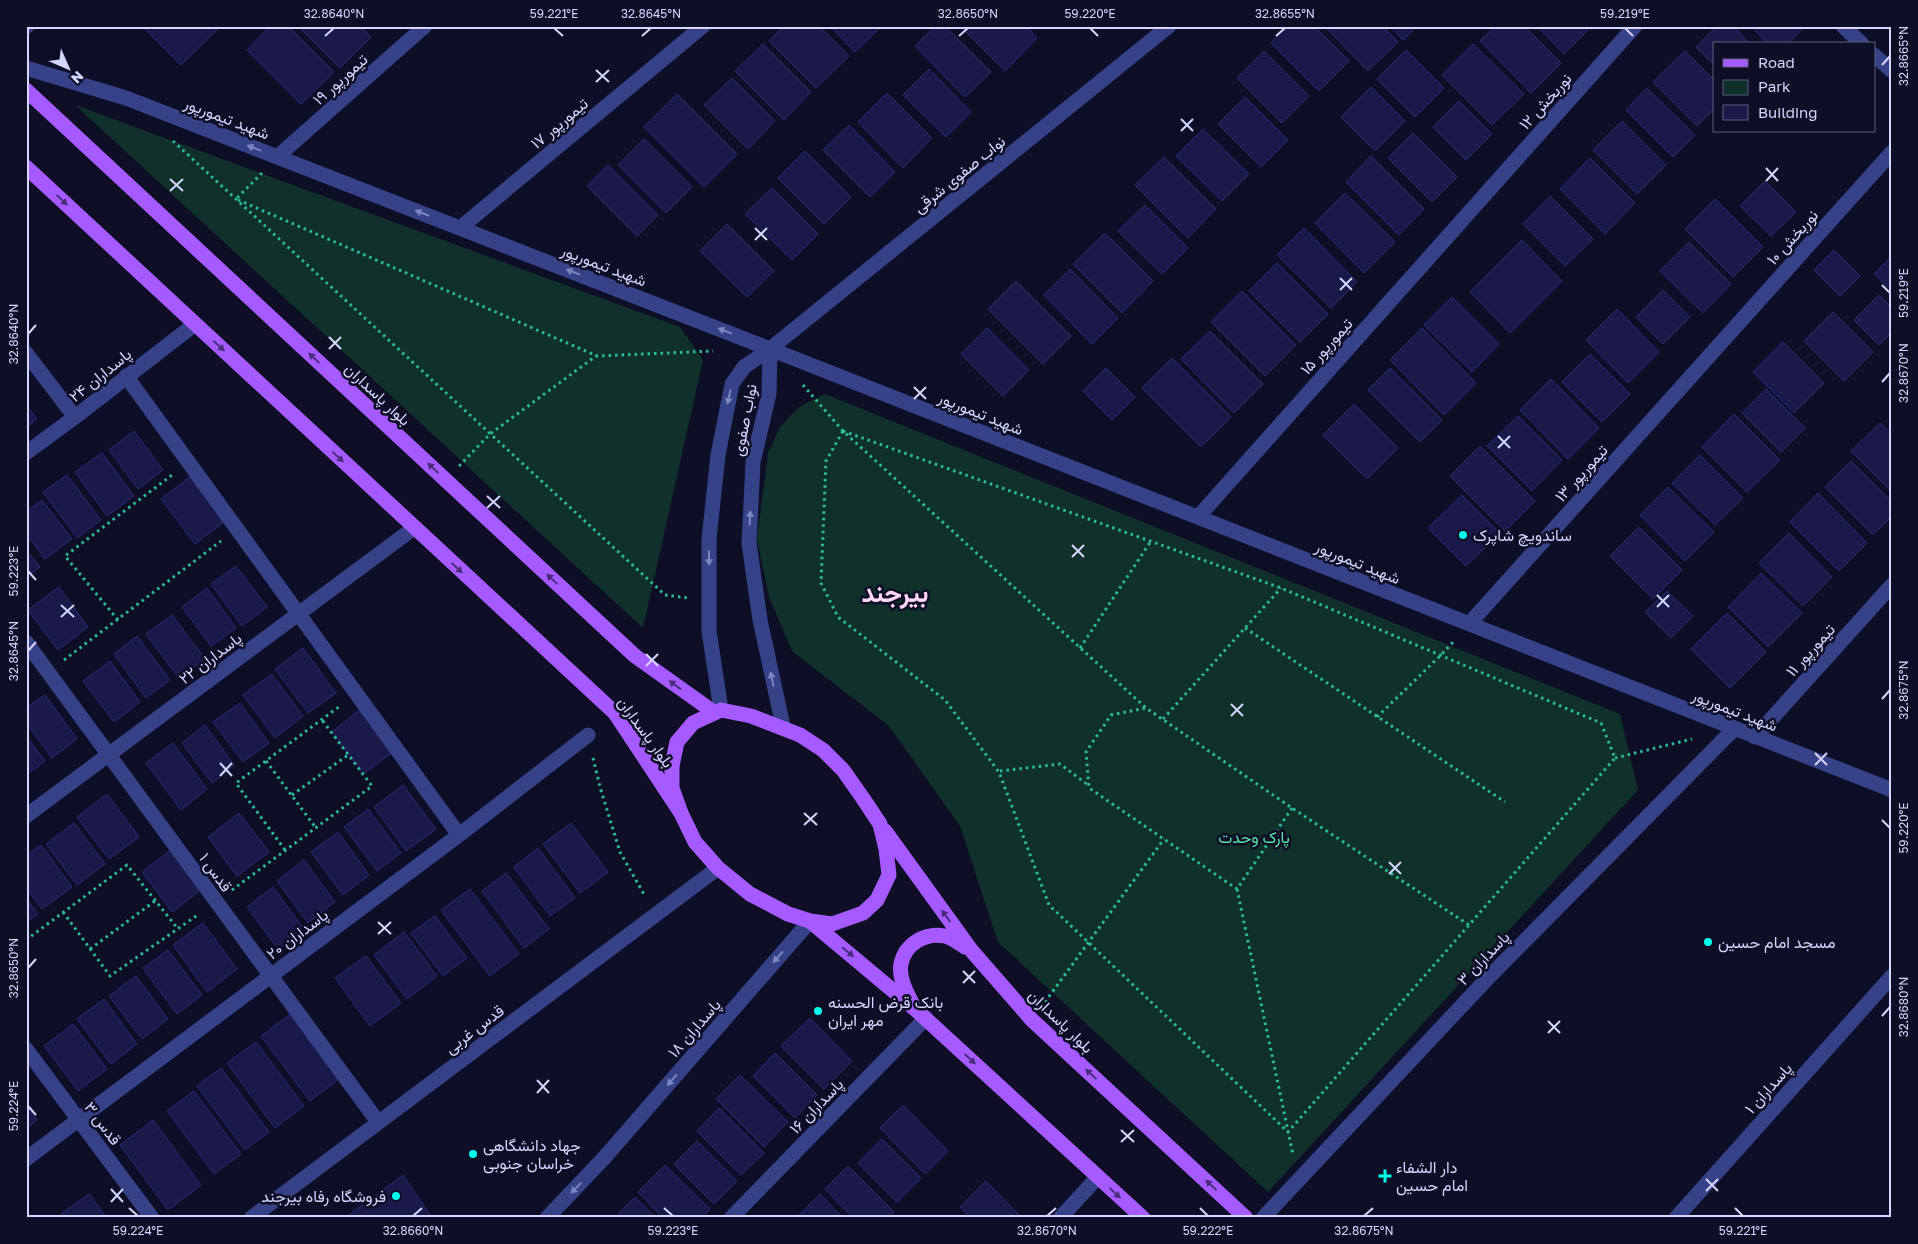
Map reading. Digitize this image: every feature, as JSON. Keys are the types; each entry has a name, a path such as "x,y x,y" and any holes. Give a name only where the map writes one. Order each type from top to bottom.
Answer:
{"main road":[{"name":"بلوار پاسداران","path":"26,90 635,656 718,712 752,716 782,726 823,750 843,770 971,950 1032,1020 1246,1218"},
{"name":"بلوار پاسداران","path":"26,166 616,714 681,813"},
{"path":"718,712 693,723 677,742 672,766 672,788 681,813 695,842 718,868 750,894 788,914 810,921 832,924 863,913 877,900 888,875 886,849 880,824"},
{"path":"810,921 920,1014 1143,1218"},
{"path":"920,1014 904,989 900,965 908,949 924,936 946,936 971,950"}],"street":[{"name":"تیمورپور ۱۹","path":"277,157 425,26"},
{"name":"تیمورپور ۱۷","path":"460,228 703,26"},
{"name":"نواب صفوی شرقی","path":"770,349 1169,26"},
{"name":"نوربخش ۱۲","path":"1481,199 1635,26"},
{"path":"1843,26 1860,42"},
{"path":"1876,57 1892,71"},
{"name":"شهید تیمورپور","path":"26,68 126,98 1892,790"},
{"name":"نوربخش ۱۰","path":"1719,345 1892,152"},
{"name":"تیمورپور ۱۵","path":"1198,517 1481,199"},
{"name":"پاسداران ۲۴","path":"26,453 195,324"},
{"name":"تیمورپور ۱۳","path":"1469,624 1719,345"},
{"name":"نواب صفوی","path":"718,712 709,631 709,538 718,455 732,384 744,367 770,349"},
{"name":"نواب صفوی","path":"770,349 769,394 753,462 749,542 760,620 782,726"},
{"path":"26,353 75,417"},
{"path":"126,376 459,835"},
{"name":"پاسداران ۲۲","path":"26,816 414,528"},
{"name":"تیمورپور ۱۱","path":"1755,737 1892,585"},
{"name":"قدس ۱","path":"26,642 378,1122"},
{"name":"پاسداران ۳","path":"1263,1218 1485,981 1734,729"},
{"name":"پاسداران ۲۰","path":"26,1159 459,835 588,735"},
{"name":"قدس غربی","path":"251,1218 718,868"},
{"name":"پاسداران ۱۸","path":"547,1218 604,1158 810,921"},
{"name":"پاسداران ۱","path":"1676,1218 1890,981"},
{"name":"پاسداران ۱۶","path":"731,1218 920,1014"},
{"name":"قدس ۳","path":"26,1050 152,1218"},
{"path":"1060,1218 1098,1177"}],"path":[{"path":"170,138 665,595 709,601"},
{"path":"236,199 277,157"},
{"path":"236,199 597,356 721,350"},
{"path":"445,480 490,434 597,356"},
{"path":"797,378 843,431 1146,708 1292,808 1469,925"},
{"path":"843,431 1281,588 1441,655 1601,723 1616,758"},
{"path":"843,431 826,460 820,582 838,617 945,700 999,772 1049,905 1288,1132"},
{"path":"118,620 65,556 189,462"},
{"path":"48,672 237,529"},
{"path":"1080,648 1151,541"},
{"path":"1163,719 1281,588"},
{"path":"1377,717 1441,655 1469,624"},
{"path":"1245,628 1505,802"},
{"path":"285,850 236,783 357,694"},
{"path":"1146,708 1111,715 1086,752 1089,788 1237,889 1298,1180"},
{"path":"63,912 110,976 178,929 316,828 372,786 322,720"},
{"path":"588,735 600,787 620,852 656,914"},
{"path":"1288,1132 1616,758 1697,738"},
{"path":"292,795 348,755"},
{"path":"266,760 316,828"},
{"path":"999,772 1060,764 1089,785"},
{"path":"1237,889 1292,808"},
{"path":"1032,1020 1164,839"},
{"path":"26,940 127,865 178,929"},
{"path":"90,949 155,901"}],"green space":[{"path":"75,105 680,327 703,360 643,628"},
{"name":"پارک وحدت","path":"825,394 1620,714 1638,790 1268,1192 998,942 960,826 889,726 792,651 769,597 757,539 768,453 780,427 799,407"}],"building":[{"path":"142,26 218,26 219,28 181,65"},
{"path":"270,26 288,26 334,72 301,104 247,50"},
{"path":"298,26 360,26 371,37 340,68"},
{"path":"784,26 819,26 849,56 816,88 769,41"},
{"path":"830,26 880,26 881,27 855,52"},
{"path":"935,26 945,26 991,72 965,97 915,46"},
{"path":"960,26 1026,26 1037,38 1005,71"},
{"path":"1287,26 1314,26 1349,61 1319,91 1271,43"},
{"path":"1324,26 1382,26 1398,42 1368,71"},
{"path":"1390,26 1417,26 1403,40"},
{"path":"1495,26 1524,26 1561,63 1531,93 1480,41"},
{"path":"1537,26 1589,26 1590,28 1564,54"},
{"path":"1717,26 1733,26 1748,42 1713,42 1713,64 1696,47"},
{"path":"1751,26 1805,26 1790,42 1766,42"},
{"path":"763,44 811,92 784,120 735,71"},
{"path":"1473,44 1524,94 1492,125 1442,75"},
{"path":"1406,50 1444,88 1415,117 1377,79"},
{"path":"1264,51 1309,96 1282,123 1237,78"},
{"path":"1685,51 1713,79 1713,110 1697,126 1653,82"},
{"path":"929,69 971,112 946,137 903,95"},
{"path":"732,78 775,121 748,149 704,105"},
{"path":"1371,87 1405,121 1375,151 1341,117"},
{"path":"1647,88 1695,135 1673,157 1626,110"},
{"path":"887,93 932,138 903,168 858,122"},
{"path":"677,94 737,154 704,187 644,127"},
{"path":"1245,97 1288,140 1261,167 1218,124"},
{"path":"1459,101 1492,134 1466,160 1433,127"},
{"path":"1622,121 1666,165 1637,194 1593,150"},
{"path":"849,125 895,172 870,197 823,150"},
{"path":"1203,129 1249,174 1222,201 1176,156"},
{"path":"1413,133 1457,177 1432,202 1388,158"},
{"path":"644,139 692,187 666,213 618,165"},
{"path":"805,151 851,197 824,224 778,178"},
{"path":"1371,156 1424,209 1399,235 1346,182"},
{"path":"1164,157 1216,209 1188,238 1135,185"},
{"path":"1590,158 1635,203 1605,234 1560,189"},
{"path":"608,165 658,215 637,236 587,186"},
{"path":"1765,181 1796,212 1771,236 1740,206"},
{"path":"772,188 818,234 792,260 745,214"},
{"path":"1345,193 1395,242 1364,273 1315,223"},
{"path":"1550,196 1593,239 1565,266 1523,224"},
{"path":"1715,199 1763,247 1733,277 1685,229"},
{"path":"1145,205 1188,248 1162,274 1118,231"},
{"path":"727,224 774,271 747,297 700,251"},
{"path":"1304,228 1357,282 1331,308 1277,255"},
{"path":"1105,233 1153,281 1122,313 1073,264"},
{"path":"1522,240 1562,281 1510,333 1470,292"},
{"path":"1689,242 1731,284 1703,313 1660,271"},
{"path":"1834,250 1860,276 1840,296 1814,270"},
{"path":"1892,256 1892,291 1874,274"},
{"path":"1277,263 1328,314 1300,342 1249,291"},
{"path":"1070,269 1118,318 1092,344 1044,295"},
{"path":"1016,281 1071,336 1043,364 988,309"},
{"path":"1663,290 1690,317 1663,344 1636,317"},
{"path":"1242,291 1296,345 1265,376 1211,322"},
{"path":"1879,295 1892,308 1892,332 1879,345 1854,320"},
{"path":"1452,297 1499,344 1472,372 1424,325"},
{"path":"1617,309 1659,352 1628,383 1586,340"},
{"path":"1833,312 1873,352 1844,381 1804,341"},
{"path":"987,328 1029,370 1003,396 961,354"},
{"path":"1422,328 1476,383 1444,415 1390,360"},
{"path":"1210,331 1263,384 1234,413 1181,359"},
{"path":"1783,342 1824,383 1794,413 1753,372"},
{"path":"1590,354 1630,394 1602,422 1562,382"},
{"path":"1172,358 1231,417 1201,447 1142,388"},
{"path":"1106,368 1135,397 1112,420 1083,391"},
{"path":"1390,368 1442,420 1420,442 1368,390"},
{"path":"1551,379 1599,428 1568,459 1520,410"},
{"path":"1766,389 1805,428 1781,452 1742,413"},
{"path":"1354,404 1398,448 1367,479 1323,435"},
{"path":"26,405 37,419 26,428"},
{"path":"1734,414 1780,460 1747,492 1702,447"},
{"path":"1518,416 1562,460 1532,491 1487,446"},
{"path":"1880,423 1892,434 1892,492 1851,451"},
{"path":"134,431 163,470 138,489 109,450"},
{"path":"1480,446 1535,501 1505,531 1450,476"},
{"path":"102,453 134,496 107,516 75,472"},
{"path":"1700,455 1743,498 1715,525 1672,483"},
{"path":"1851,461 1892,502 1892,516 1873,535 1825,487"},
{"path":"67,475 101,520 77,538 43,492"},
{"path":"190,477 224,522 195,544 161,499"},
{"path":"1668,487 1714,532 1685,561 1640,515"},
{"path":"1818,493 1867,543 1839,571 1790,522"},
{"path":"1462,495 1500,533 1466,566 1428,528"},
{"path":"42,500 72,539 45,559 26,533 26,512"},
{"path":"1639,527 1682,570 1653,599 1610,556"},
{"path":"1789,533 1832,577 1803,606 1759,563"},
{"path":"26,550 40,567 26,577"},
{"path":"236,566 267,607 242,626 211,584"},
{"path":"1761,573 1802,613 1768,647 1728,607"},
{"path":"59,587 88,627 58,650 28,610"},
{"path":"207,588 236,628 211,646 182,607"},
{"path":"1667,591 1693,616 1671,638 1645,612"},
{"path":"1727,613 1766,652 1730,688 1691,649"},
{"path":"172,615 205,659 179,678 146,634"},
{"path":"137,636 170,680 146,698 114,654"},
{"path":"303,648 336,693 308,713 275,669"},
{"path":"110,661 140,702 114,722 83,681"},
{"path":"272,674 303,716 275,738 243,695"},
{"path":"45,695 77,739 52,758 26,723 26,708"},
{"path":"240,703 269,743 243,762 213,722"},
{"path":"361,709 393,752 363,774 332,732"},
{"path":"205,725 234,765 212,783 182,743"},
{"path":"26,736 45,761 26,775"},
{"path":"173,743 207,789 181,810 146,763"},
{"path":"403,785 436,829 406,851 374,807"},
{"path":"107,794 139,837 109,859 77,817"},
{"path":"368,809 401,853 377,871 344,827"},
{"path":"239,813 269,852 237,876 208,837"},
{"path":"74,823 105,864 77,885 46,844"},
{"path":"571,823 608,872 580,893 543,844"},
{"path":"338,832 369,875 343,895 311,852"},
{"path":"41,845 72,887 42,909 26,888 26,856"},
{"path":"538,848 575,898 550,916 514,867"},
{"path":"172,849 202,889 172,912 142,872"},
{"path":"304,860 335,902 308,923 277,881"},
{"path":"506,873 549,929 524,948 482,891"},
{"path":"273,887 304,929 278,949 247,907"},
{"path":"470,889 519,954 490,976 441,910"},
{"path":"26,898 38,914 26,922"},
{"path":"435,916 467,958 443,976 411,933"},
{"path":"203,923 237,969 207,992 173,945"},
{"path":"404,932 437,976 407,999 374,955"},
{"path":"168,950 202,995 177,1014 143,968"},
{"path":"366,956 401,1003 370,1026 335,978"},
{"path":"136,976 168,1019 142,1039 109,996"},
{"path":"104,999 137,1044 111,1064 77,1019"},
{"path":"292,1013 340,1078 310,1101 261,1036"},
{"path":"810,1018 852,1061 824,1089 781,1046"},
{"path":"73,1024 107,1069 78,1091 44,1046"},
{"path":"256,1042 304,1106 275,1128 227,1063"},
{"path":"775,1053 817,1095 795,1118 753,1076"},
{"path":"221,1068 269,1132 245,1150 197,1086"},
{"path":"740,1075 788,1122 764,1147 716,1099"},
{"path":"194,1091 241,1154 214,1174 167,1111"},
{"path":"26,1105 37,1120 26,1129"},
{"path":"903,1105 948,1151 925,1174 880,1128"},
{"path":"719,1108 764,1153 741,1175 697,1131"},
{"path":"153,1120 201,1185 168,1210 120,1145"},
{"path":"882,1139 921,1178 897,1202 858,1163"},
{"path":"697,1141 737,1181 714,1204 674,1164"},
{"path":"665,1165 710,1209 701,1218 663,1218 638,1192"},
{"path":"848,1166 894,1212 888,1218 853,1218 825,1189"},
{"name":"فروشگاه رفاه بیرجند","path":"403,1175 432,1218 345,1218"},
{"path":"986,1181 1022,1218 970,1218 960,1207"},
{"path":"89,1194 107,1218 64,1218 61,1214"},
{"path":"820,1194 843,1218 796,1218"},
{"path":"635,1197 656,1218 614,1218"}],"place":[{"name":"ساندویچ شاپرک","path":"1463,535"},
{"name":"مسجد امام حسین","path":"1708,942"},
{"name":"بانک قرض الحسنه مهر ایران","path":"818,1011"},
{"name":"جهاد دانشگاهی خراسان جنوبی","path":"473,1154"},
{"name":"دار الشفاء امام حسین","path":"1385,1176"},
{"name":"فروشگاه رفاه بیرجند","path":"396,1196"}],"district":[{"name":"بیرجند","path":"895,592"}]}
